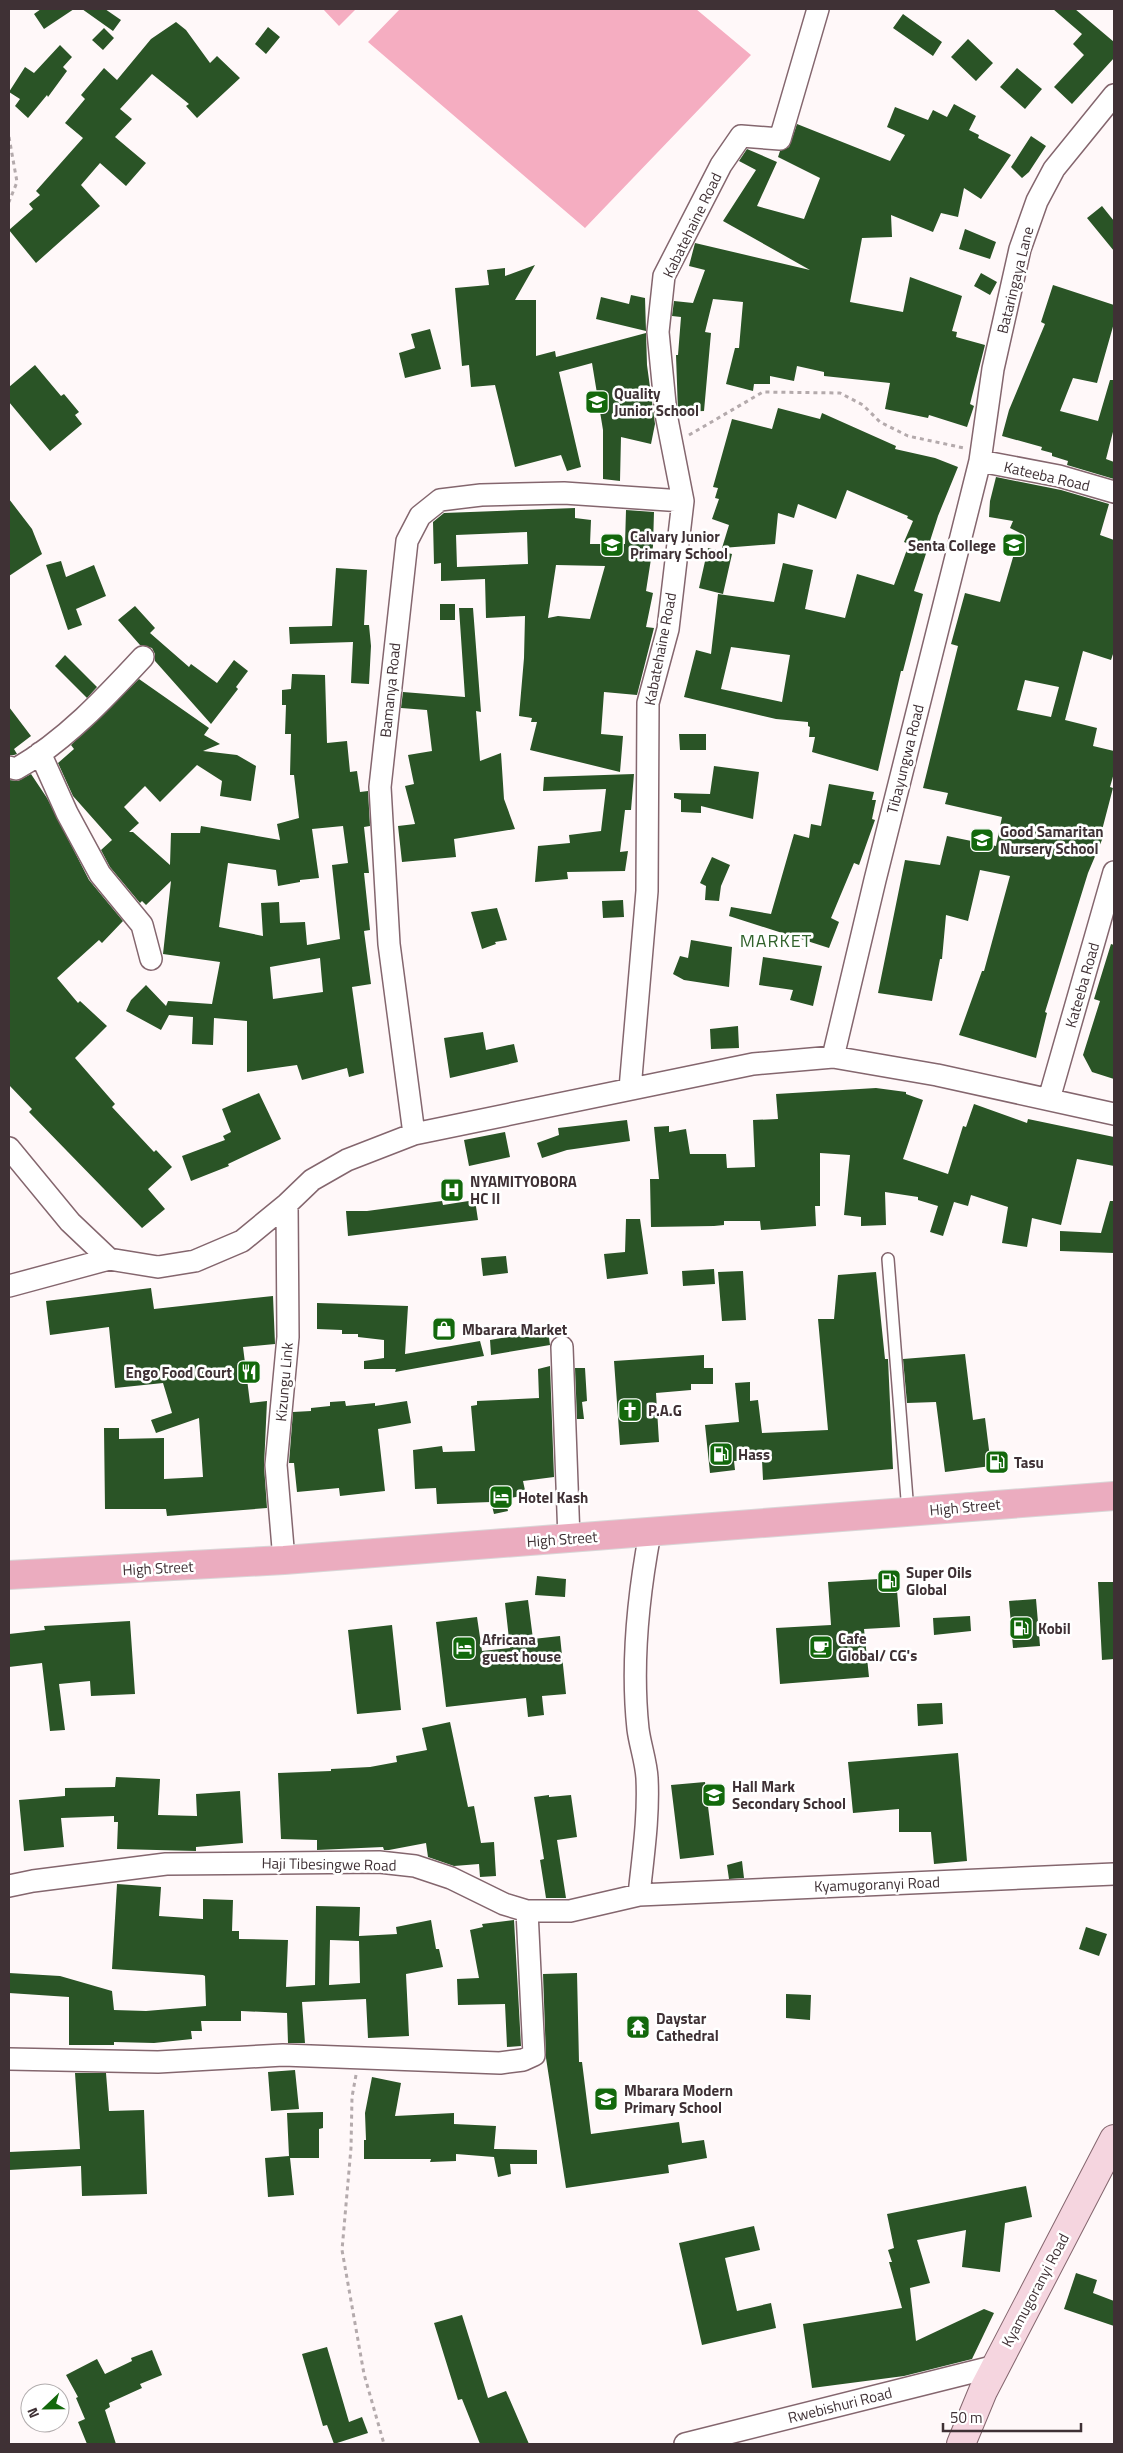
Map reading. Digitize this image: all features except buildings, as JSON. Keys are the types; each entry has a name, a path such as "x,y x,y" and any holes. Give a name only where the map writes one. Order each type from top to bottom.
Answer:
{"main road":[{"name":"High Street","path":"9,1575 284,1560 1114,1496"}],"street":[{"name":"Kabatehaine Road","path":"630,1088 647,891 648,704 668,629 683,501 674,445 666,414 658,332 664,276 721,165 742,136 780,139 818,9"},
{"name":"Bataringaya Lane","path":"981,456 995,360 1020,249 1037,201 1054,170 1114,95"},
{"name":"Kateeba Road","path":"981,456 1114,492"},
{"name":"Tibayungwa Road","path":"833,1057 875,880 981,456"},
{"name":"Bamanya Road","path":"414,1134 389,944 380,787 407,541 420,516 440,500 481,495 564,493 683,501"},
{"path":"9,767 16,769 40,753 105,698 142,657"},
{"path":"40,753 67,814 100,874 142,925 151,959"},
{"name":"Kateeba Road","path":"1049,1099 1114,872"},
{"path":"9,1286 109,1259 158,1267 195,1261 242,1241 288,1204 312,1180 347,1160 414,1134 753,1064 833,1057 937,1075 1114,1114"},
{"path":"9,1148 70,1222 109,1259"},
{"name":"Kizungu Link","path":"284,1560 276,1465 288,1337 288,1204"},
{"path":"562,1347 569,1539"},
{"path":"639,1895 647,1831 647,1778 638,1730 636,1641 638,1602 650,1533"},
{"name":"Haji Tibesingwe Road","path":"9,1886 33,1881 166,1864 379,1862 415,1866 451,1878 504,1904 527,1912 570,1911 639,1895"},
{"name":"Kyamugoranyi Road","path":"639,1895 1114,1874"},
{"path":"9,2059 158,2062 283,2055 500,2063 523,2060 534,2055 527,1912"},
{"name":"Kyamugoranyi Road","path":"961,2444 996,2366 1114,2139"},
{"name":"Rwebishuri Road","path":"684,2444 996,2366"}],"lane":[{"path":"888,1259 908,1512"}],"path":[{"path":"9,137 17,182 9,202"},
{"path":"674,445 763,392 840,393 863,405 880,422 908,436 981,456"},
{"path":"359,2058 352,2097 351,2148 342,2250 364,2374 384,2444"}],"shaded area":[{"path":"323,9 356,9 339,26"},
{"path":"400,9 696,9 751,55 585,228 368,42"}],"place":[{"name":"Quality Junior School","path":"597,402"},
{"name":"Calvary Junior Primary School","path":"612,545"},
{"name":"Senta College","path":"1014,545"},
{"name":"Good Samaritan Nursery School","path":"982,840"},
{"name":"NYAMITYOBORA HC II","path":"452,1190"},
{"name":"Mbarara Market","path":"444,1329"},
{"name":"Engo Food Court","path":"249,1372"},
{"name":"P.A.G","path":"630,1410"},
{"name":"Hass","path":"721,1454"},
{"name":"Tasu","path":"997,1462"},
{"name":"Hotel Kash","path":"501,1497"},
{"name":"Super Oils Global","path":"889,1581"},
{"name":"Kobil","path":"1021,1628"},
{"name":"Cafe Global/ CG's","path":"821,1647"},
{"name":"Africana guest house","path":"464,1648"},
{"name":"Hall Mark Secondary School","path":"714,1795"},
{"name":"Daystar Cathedral","path":"638,2027"},
{"name":"Mbarara Modern Primary School","path":"606,2099"}],"district":[{"name":"MARKET","path":"776,940"}]}
